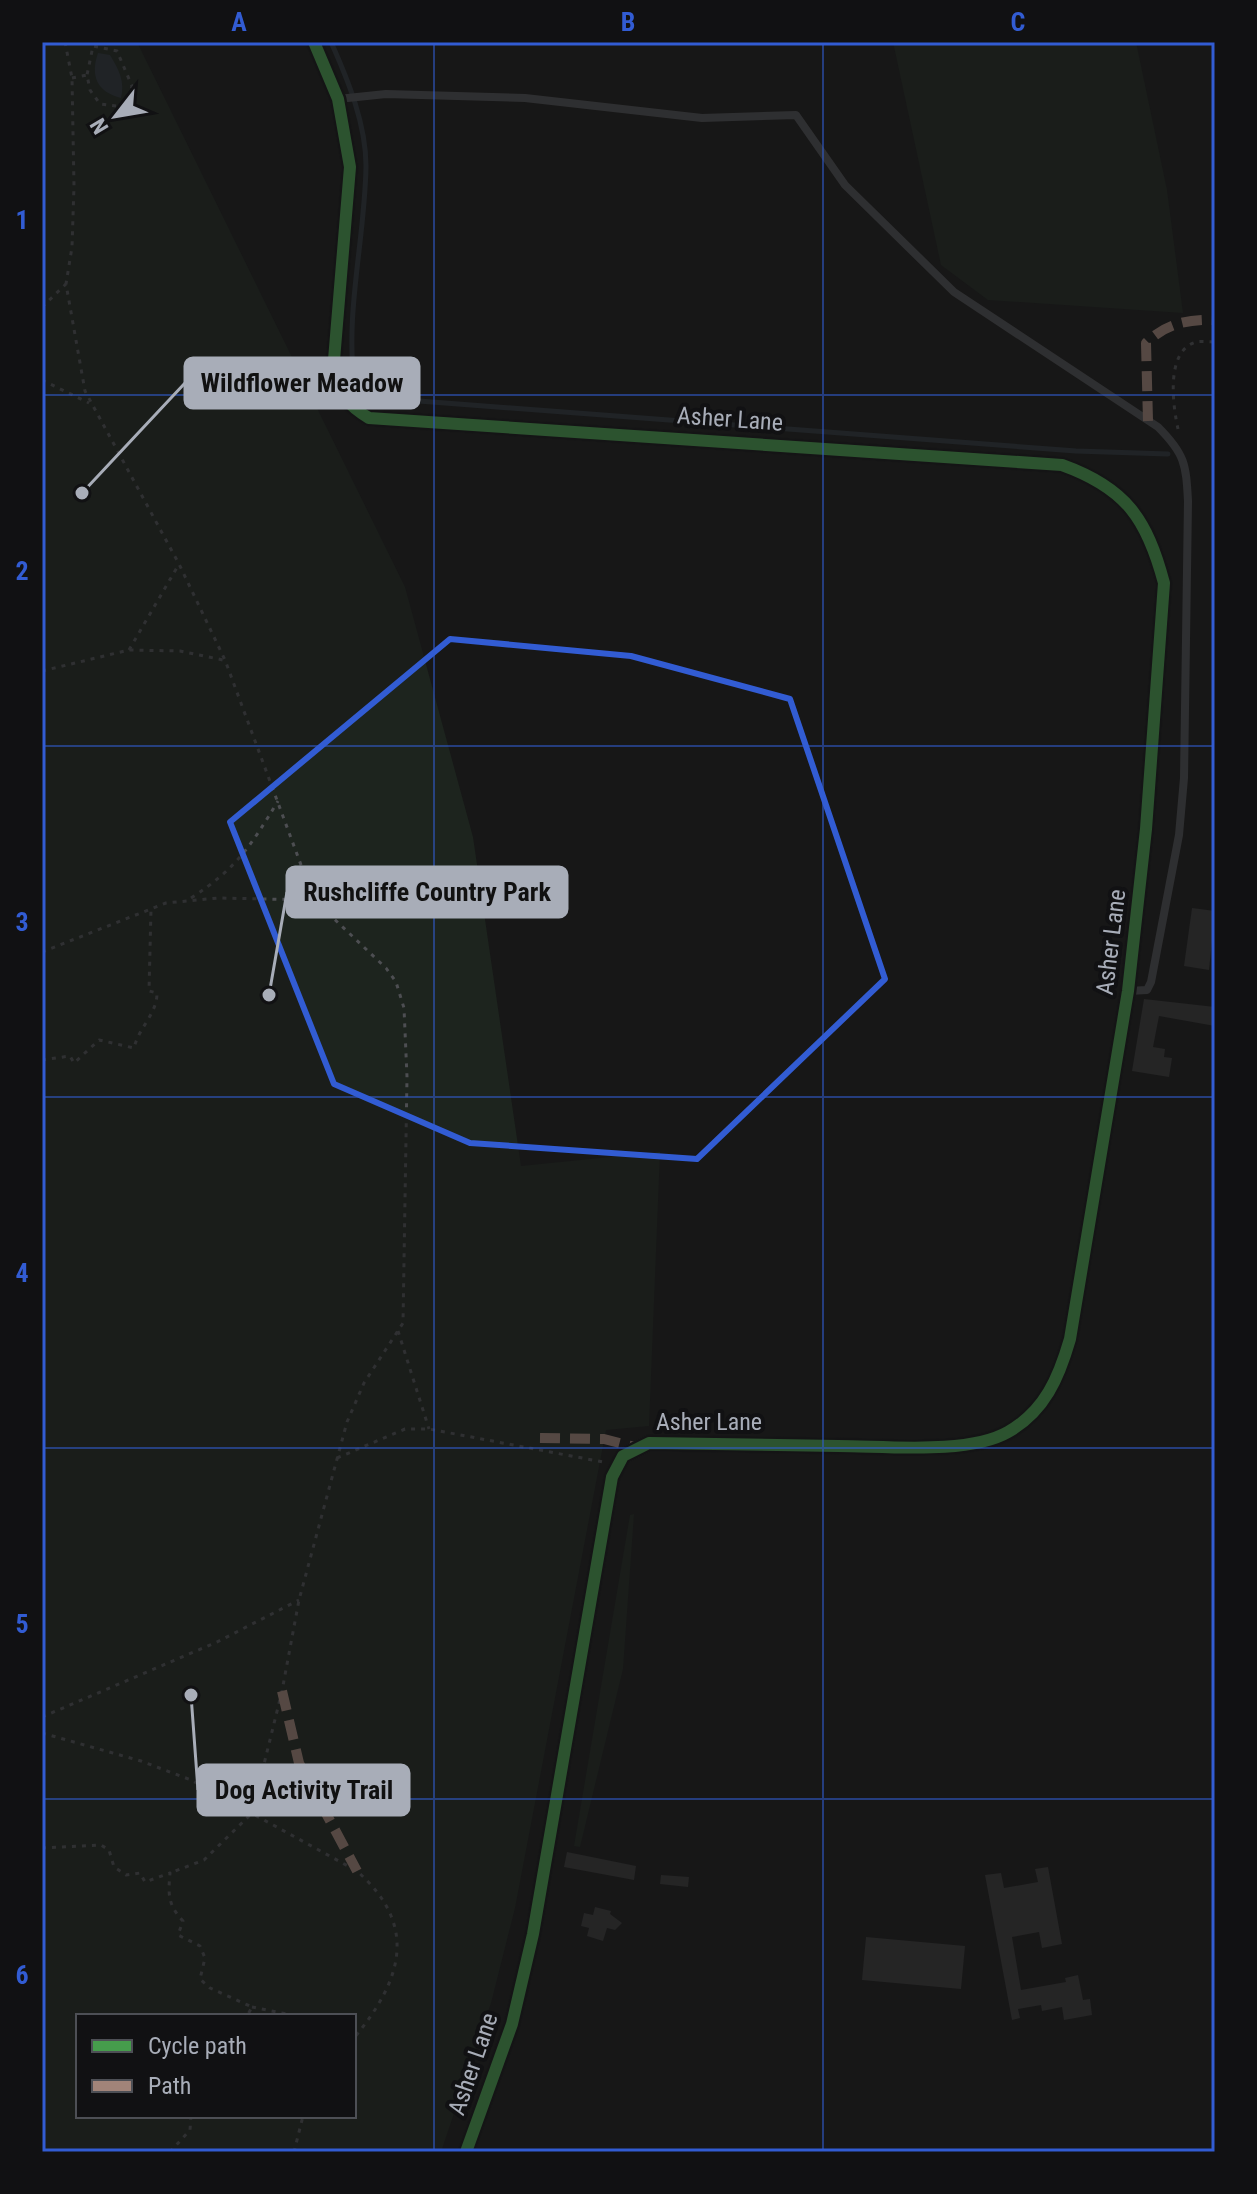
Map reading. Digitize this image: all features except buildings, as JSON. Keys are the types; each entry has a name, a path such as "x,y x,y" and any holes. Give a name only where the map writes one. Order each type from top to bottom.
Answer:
{"street":[{"name":"Asher Lane","path":"314,42 338,99 347,134 350,202 333,372 336,388 355,409 369,418 1062,465 1115,490 1138,515 1155,547 1164,583 1146,829 1128,991 1070,1339 1057,1382 1034,1412 1008,1432 979,1443 888,1446 649,1443 635,1447 617,1464 612,1477 533,1934 512,2024 466,2152"}],"lane":[{"path":"338,99 386,94 525,98 702,118 796,115 845,185 954,292 1158,427 1179,448 1186,465 1188,501 1184,778 1179,835 1151,982 1147,990 1128,991"}],"path":[{"path":"42,1848 101,1845 109,1850 114,1867 126,1875 140,1873 145,1882 204,1860 252,1813 282,1691 299,1600 337,1458 357,1398 403,1323 405,1300 403,1205 407,1077 404,1008 396,982 386,968 314,900 225,660 179,564 90,403 66,284 72,247 72,78 65,42"},
{"path":"93,46 117,51 132,86 128,101 117,106 100,104 90,90 87,75 93,46"},
{"path":"72,78 87,75"},
{"path":"42,307 66,284"},
{"path":"1179,448 1173,408 1175,369 1186,348 1196,342 1215,342"},
{"path":"42,380 90,403"},
{"path":"129,650 179,564"},
{"path":"42,671 129,650 180,651 225,660"},
{"path":"188,900 222,878 242,859 278,801"},
{"path":"42,952 124,917 188,900 314,900"},
{"path":"42,1060 70,1056 74,1063 99,1040 134,1048 138,1032 157,1008 157,993 149,991 151,909"},
{"path":"398,1331 429,1429"},
{"path":"337,1458 405,1429 429,1429 617,1464"},
{"path":"42,1717 217,1642 299,1600"},
{"path":"42,1733 141,1761 191,1780 357,1871 377,1889 388,1907 399,1949 386,1994 356,2035"},
{"path":"170,1873 168,1896 172,1910 183,1921 178,1935 200,1946 205,1958 200,1979 252,2007 287,2014"},
{"path":"248,2014 252,2007"},
{"path":"170,2152 190,2130 191,2118"},
{"path":"294,2152 302,2118"}],"highlighted area":[{"path":"450,639 631,656 790,699 885,979 697,1159 470,1143 334,1084 230,822"}],"shaded area":[{"path":"42,42 137,42 405,587 473,837 521,1166 660,1152 649,1426 606,1430 515,1908 491,2003 441,2152 42,2152"},
{"path":"893,42 1136,42 1167,190 1183,313 988,300 941,265"},
{"path":"98,53 110,55 116,66 122,81 121,98 106,92 98,82 95,69"},
{"path":"634,1514 623,1669 580,1847 574,1846 630,1515"}],"waterway":[{"path":"331,42 355,102 365,150 365,194 353,305 352,361 355,388 367,397 1076,451 1168,454"}],"marked path":[{"path":"1148,421 1146,343 1161,331 1178,324 1215,320"},
{"path":"540,1438 604,1439 635,1447"},
{"path":"282,1691 299,1763 357,1871"}],"cycle path":[{"path":"314,42 338,99 350,167 333,372 341,393 362,414 369,418 1062,465 1103,484 1131,509 1150,541 1164,583 1146,829 1128,991 1070,1339 1061,1367 1049,1392 1021,1424 991,1439 971,1444 902,1448 649,1443 623,1456 612,1477 533,1934 512,2024 466,2152"}],"place":[{"name":"Wildflower Meadow","path":"82,493"},
{"name":"Rushcliffe Country Park","path":"269,995"},
{"name":"Dog Activity Trail","path":"191,1695"}]}
